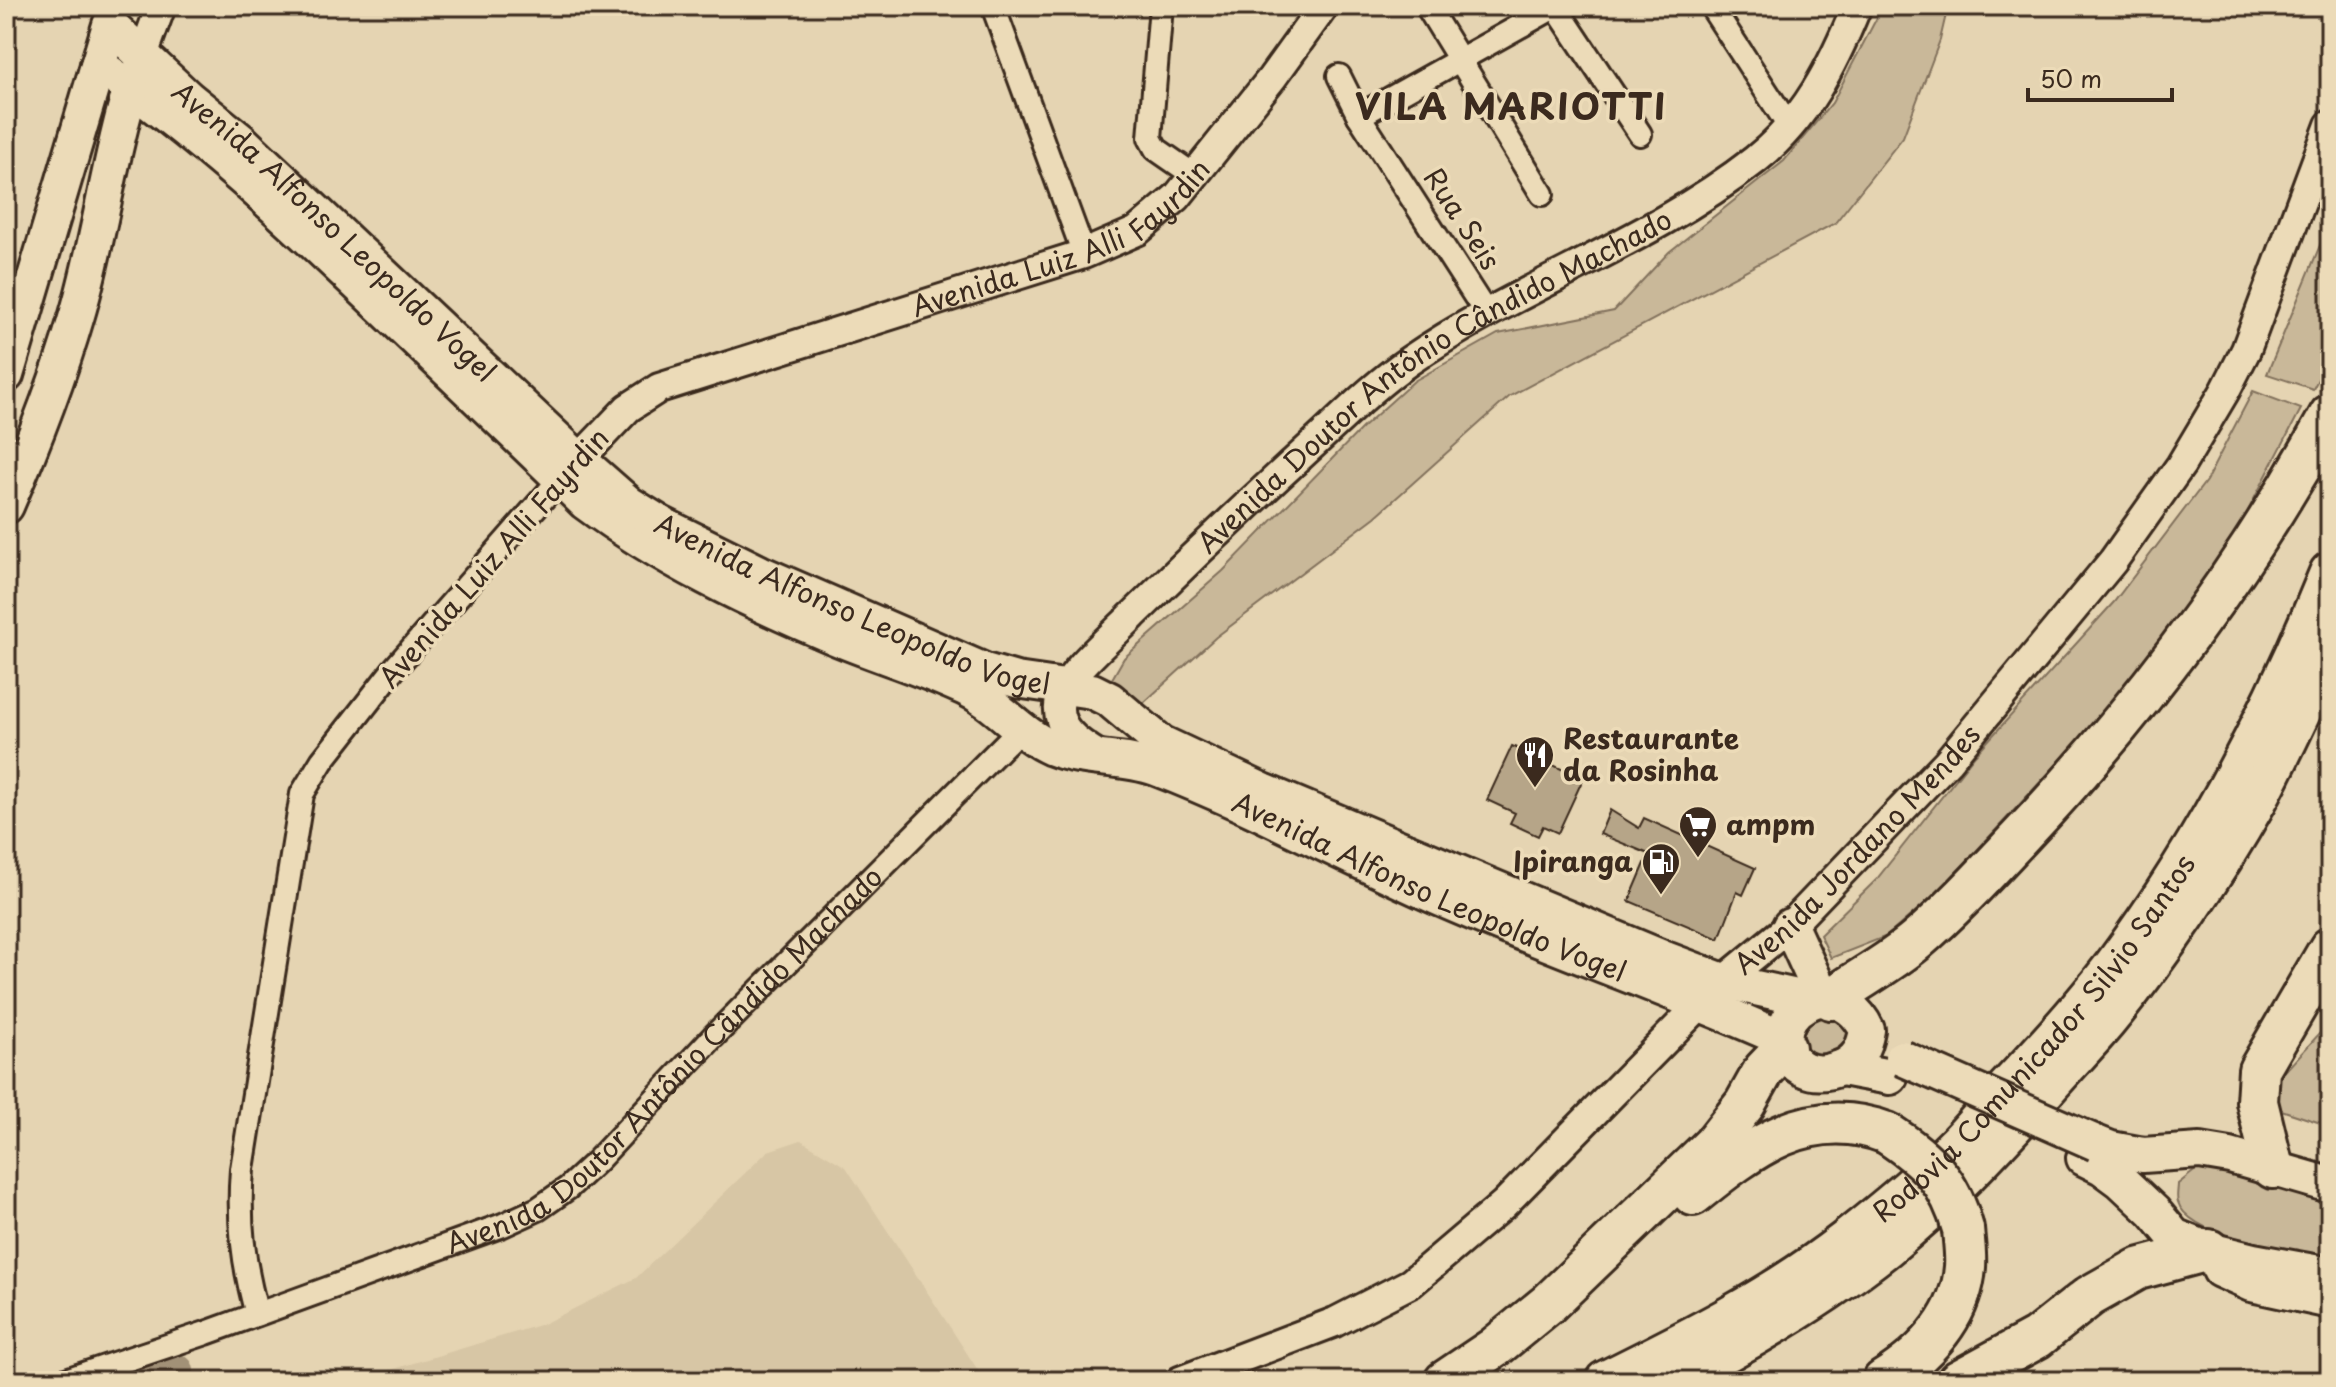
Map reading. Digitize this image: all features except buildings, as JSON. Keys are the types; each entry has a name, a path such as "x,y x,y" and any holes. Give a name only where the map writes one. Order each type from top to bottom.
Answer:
{"highway":[{"path":"1822,999 1914,943 2094,757 2229,580 2278,505 2330,415"},
{"name":"Rodovia Comunicador Silvio Santos","path":"1606,1381 1713,1328 1844,1242 1956,1146 2062,1030 2115,964 2168,889 2221,800 2257,737 2330,573"},
{"name":"Rodovia Comunicador Silvio Santos","path":"1670,1381 1728,1351 1792,1312 1885,1248 1931,1208 2007,1132 2106,1021 2209,878 2292,731 2330,648"},
{"path":"2273,1168 2257,1102 2259,1070 2330,948"},
{"path":"1445,1381 1494,1348 1549,1303 1713,1145 1745,1104 1784,1043"},
{"path":"1549,1303 1595,1275 1751,1150 1784,1132 1810,1126 1839,1123 1867,1126 1887,1133 1914,1151 1941,1177 1956,1202 1963,1229 1965,1267 1960,1294 1950,1317 1932,1343 1906,1367 1883,1381"},
{"path":"1958,1381 2037,1338 2090,1296 2138,1269 2180,1238"}],"main road":[{"name":"Avenida Alfonso Leopoldo Vogel","path":"112,16 137,73 229,165 570,469 661,524 760,573 985,671 1016,680 1066,686 1102,695 1161,743 1712,991"},
{"path":"6,375 112,16"},
{"name":"Avenida Alfonso Leopoldo Vogel","path":"98,65 137,73"},
{"path":"6,506 48,403 77,314 117,135 137,73"},
{"name":"Avenida Alfonso Leopoldo Vogel","path":"570,469 585,502 632,537 686,568 834,636 967,688 1052,748 1075,755 1151,767 1258,811 1439,898 1712,991"},
{"path":"1790,926 1822,999"},
{"path":"1712,991 1822,999 1853,1009 1896,1067"},
{"path":"1712,991 1784,1043 1794,1063 1809,1072 1826,1073 1853,1062 1860,1053 1867,1030"},
{"path":"1784,1043 1787,1022 1797,1009 1822,999"},
{"path":"1842,1068 1896,1067 2090,1150 2151,1155 2200,1151 2330,1185"},
{"path":"2090,1150 2180,1238 2251,1284 2330,1301"},
{"path":"2175,1152 2159,1173 2153,1199 2180,1238 2253,1261 2330,1275"}],"street":[{"path":"137,73 161,6"},
{"path":"993,6 1084,254"},
{"path":"1161,6 1150,138 1156,149 1195,176"},
{"name":"Avenida Luiz Alli Fayrdin","path":"257,1314 241,1244 240,1191 302,794 322,761 394,669 570,469 628,408 659,388 1084,254 1137,231 1177,197 1195,176 1324,6"},
{"path":"1427,6 1542,194"},
{"path":"1359,116 1555,6 1640,134"},
{"path":"1711,6 1790,128"},
{"name":"Avenida Doutor Antônio Cândido Machado","path":"1066,686 1185,562 1367,394 1408,362 1486,313 1690,205 1757,158 1790,128 1812,100 1857,6"},
{"name":"Rua Seis","path":"1339,76 1359,116 1486,313"},
{"name":"Avenida Jordano Mendes","path":"1180,1381 1335,1322 1411,1283 1504,1204 1712,991 1790,926 1948,761 2113,561 2181,465 2246,350 2330,125"},
{"path":"1066,686 1061,697 1060,714 1067,731 1073,739 1104,759"},
{"name":"Avenida Doutor Antônio Cândido Machado","path":"257,1314 503,1225 538,1209 568,1188 713,1037 1021,728"},
{"path":"63,1381 257,1314"}],"shaded area":[{"path":"1883,6 1948,6 1940,40 1903,137 1835,223 1510,396 1375,517 1216,637 1138,708 1105,691 1124,658 1223,571 1362,428 1414,381 1498,334 1614,311 1669,252 1784,161 1832,103"},
{"path":"2330,221 2330,356 2313,389 2267,374"},
{"path":"2253,391 2301,409 2229,547 2122,694 1939,891 1887,936 1831,958 1820,935 1876,880 1975,755 2114,602 2206,481"},
{"path":"1832,1012 1851,1032 1845,1043 1836,1050 1812,1056 1789,1032 1791,1025"},
{"path":"2330,1022 2330,1126 2257,1102"},
{"path":"801,1140 846,1167 985,1381 354,1381 543,1324 636,1278 768,1151"},
{"path":"2203,1164 2330,1196 2330,1261 2245,1242 2201,1225 2186,1214 2177,1200 2178,1184"}],"waterway":[{"path":"145,1381 177,1371"}],"place":[{"name":"Restaurante da Rosinha","path":"1535,789"},
{"name":"ampm","path":"1698,859"},
{"name":"Ipiranga","path":"1661,896"}],"district":[{"name":"VILA MARIOTTI","path":"1511,107"}]}
